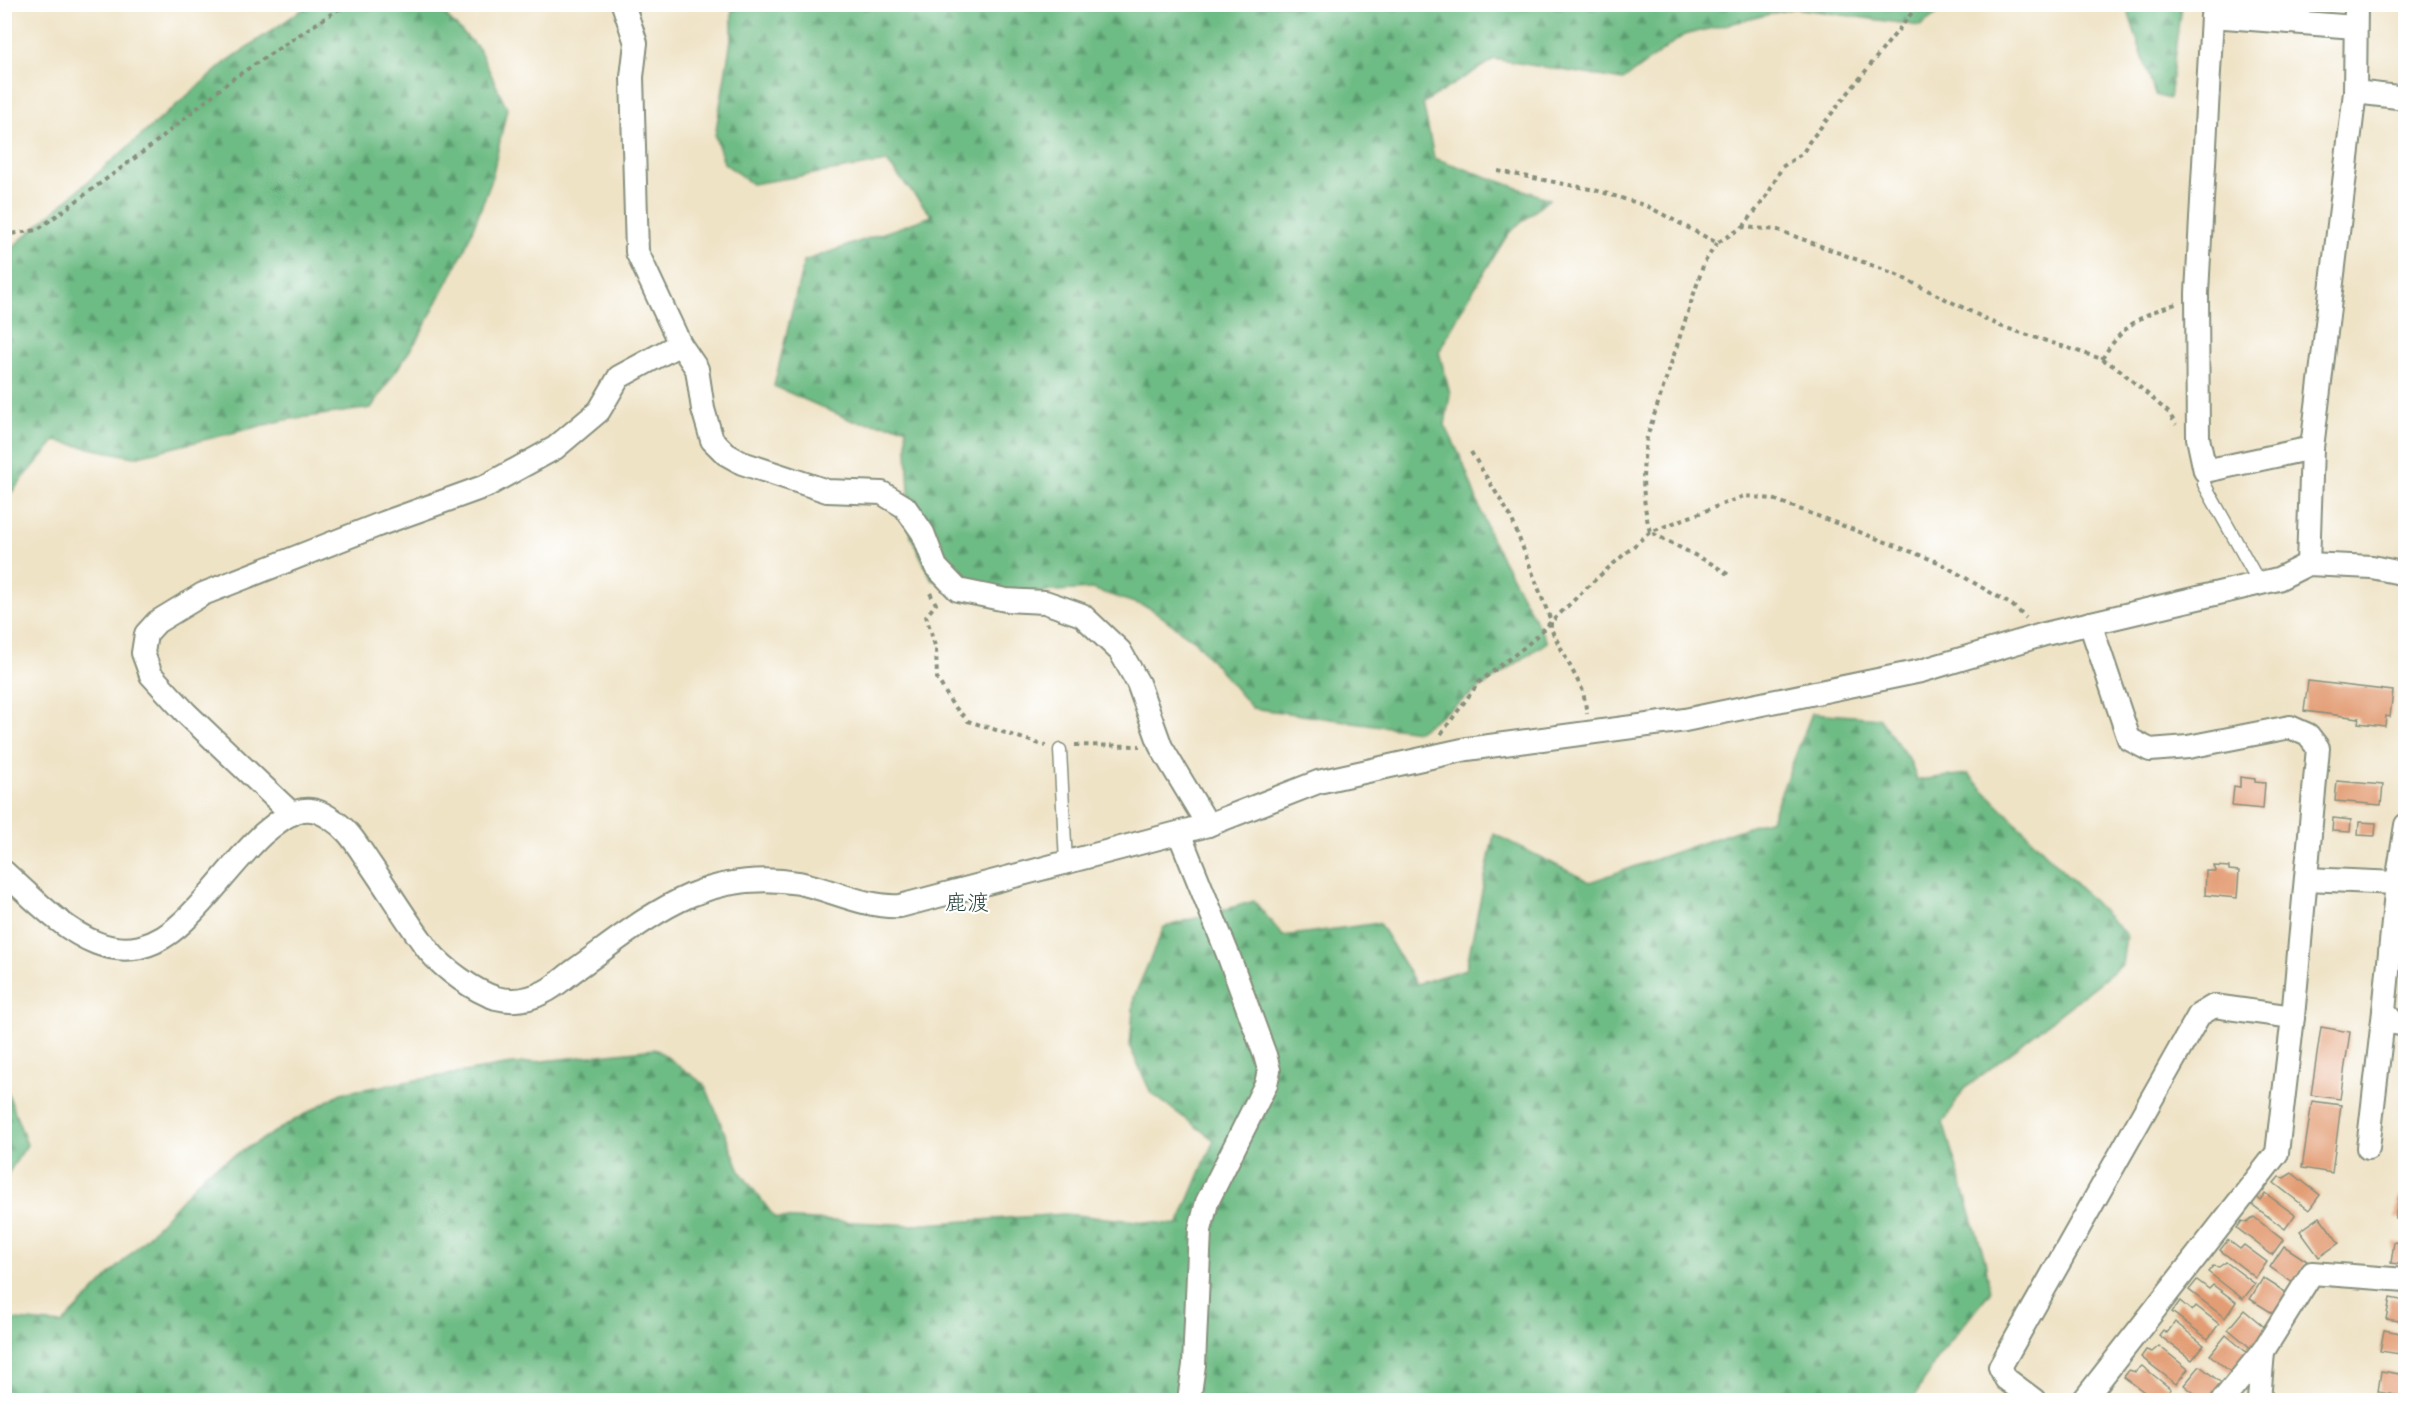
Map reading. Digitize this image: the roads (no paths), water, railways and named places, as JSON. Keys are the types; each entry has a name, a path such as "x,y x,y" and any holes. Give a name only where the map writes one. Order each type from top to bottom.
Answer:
{"street":[{"path":"623,4 636,43 632,88 637,252 680,344 696,369 703,409 712,440 726,454 742,463 828,491 882,493 905,507 923,533 936,567 958,590 1006,600 1045,602 1082,615 1120,651 1138,683 1161,747 1208,825"},
{"path":"2308,564 2312,448 2355,92 2356,16 2212,16 2197,302 2198,438 2205,471 2312,448"},
{"path":"2355,92 2406,98"},
{"path":"292,814 186,713 152,675 143,653 146,634 157,622 203,594 378,525 486,486 555,448 599,411 619,377 680,344"},
{"path":"4,872 71,931 108,947 124,949 145,947 167,936 185,920 250,847 277,823 301,810 313,810 324,814 347,832 431,953 474,989 498,998 519,1001 543,993 657,912 690,896 729,882 761,880 799,883 882,907 900,906 1208,825 1318,782 1467,749 1686,720 1887,678 2045,634 2260,584 2278,579 2308,564 2372,567 2406,574"},
{"path":"2084,1401 2277,1153 2293,1017 2318,748 2308,735 2290,727 2188,747 2150,750 2129,740 2090,623"},
{"path":"2368,1148 2397,883 2406,825"},
{"path":"1179,833 1229,957 1269,1070 1266,1084 1207,1202 1200,1230 1194,1365 1189,1401"},
{"path":"2306,879 2397,883"},
{"path":"2034,1401 2006,1378 2000,1367 2199,1015 2214,1006 2293,1017"},
{"path":"2384,1011 2394,1023 2406,1025"},
{"path":"2223,1401 2263,1351 2312,1273 2406,1280"},
{"path":"2259,1401 2263,1351"}],"lane":[{"path":"2205,471 2204,484 2260,584"},
{"path":"1060,750 1066,862"}],"district":[{"name":"鹿渡","path":"967,902"}]}
